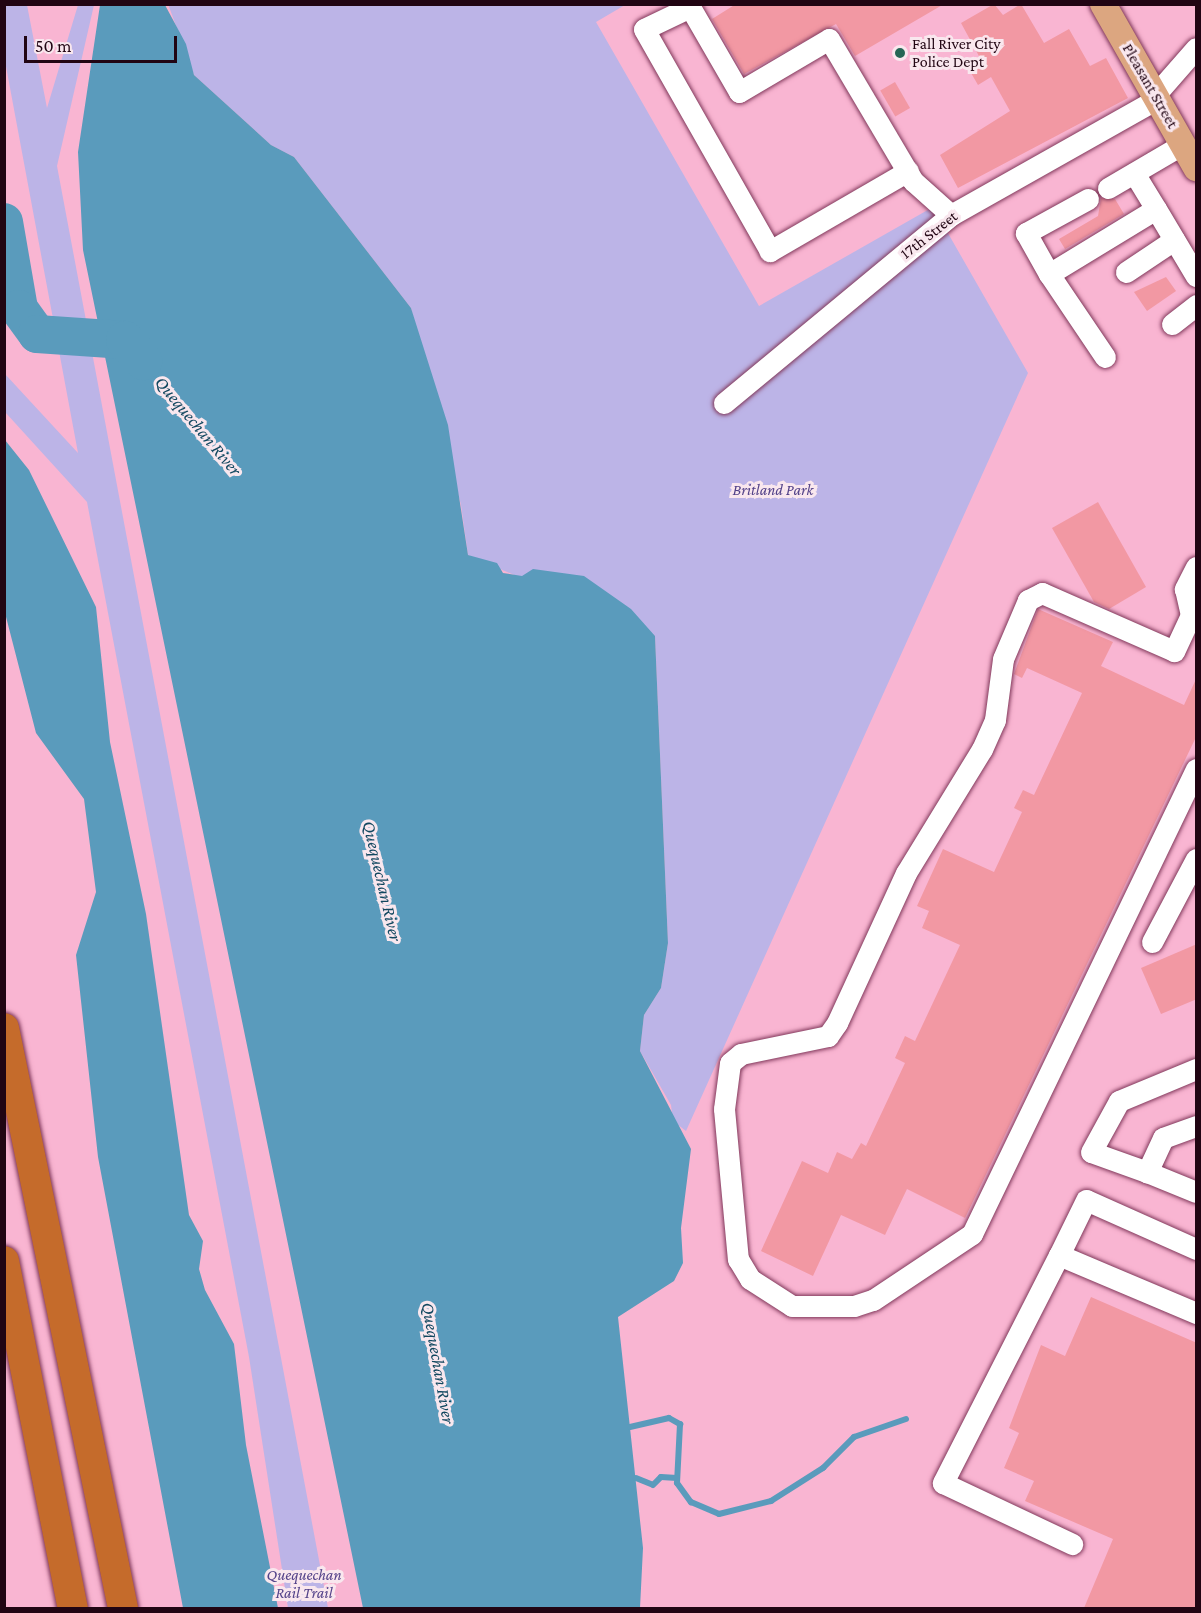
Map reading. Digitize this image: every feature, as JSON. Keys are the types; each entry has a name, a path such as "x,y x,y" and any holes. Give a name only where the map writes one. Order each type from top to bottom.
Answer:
{"highway":[{"path":"4,1028 123,1608"},
{"path":"4,1261 73,1608"}],"main road":[{"name":"Pleasant Street","path":"1103,4 1197,168"}],"street":[{"path":"908,171 770,251 644,29 692,6 739,92 829,39 908,171 951,215"},
{"name":"17th Street","path":"724,404 951,215 1156,97 1197,48"},
{"path":"1108,188 1183,144"},
{"path":"1134,173 1156,209 1185,248 1197,276"},
{"path":"1089,200 1026,233 1049,274 1105,357"},
{"path":"1049,274 1156,209"},
{"path":"1126,272 1185,248"},
{"path":"1172,324 1197,305"},
{"path":"1197,567 1185,589 1191,615 1174,651 1058,603 1042,593 1028,600 1003,659 995,720 982,749 906,873 828,1036 741,1054 730,1063 724,1109 738,1259 750,1279 792,1306 854,1306 873,1300 972,1234 1197,769"},
{"path":"1152,942 1197,859"},
{"path":"1197,1069 1119,1101 1091,1152 1197,1192"},
{"path":"1147,1172 1163,1138 1197,1126"},
{"path":"1072,1545 943,1483 1086,1200 1197,1249"},
{"path":"1059,1255 1197,1313"}],"green space":[{"name":"Britland Park","path":"168,4 625,5 596,22 759,306 933,207 1028,373 686,1131 673,1121 671,1105 640,1051 644,1015 661,988 668,943 655,636 468,555 461,505 411,308 294,157 271,145 194,75"},
{"name":"Quequechan Rail Trail","path":"4,5 27,5 47,108 78,5 94,5 57,166 328,1608 288,1608 249,1357 87,502 5,412 5,374 78,453 5,61"}],"water":[{"path":"100,5 165,5 186,44 194,75 271,145 294,157 411,308 448,425 468,555 497,563 503,573 522,576 533,569 584,576 631,609 655,636 668,943 661,988 644,1015 640,1051 691,1149 681,1228 683,1263 674,1281 618,1317 643,1548 640,1608 363,1608 83,250 78,152"},
{"path":"5,440 29,470 96,607 110,742 146,914 189,1215 203,1241 199,1269 205,1290 234,1344 246,1445 278,1608 183,1608 98,1157 76,955 96,892 84,799 36,733 5,613"}],"building":[{"path":"736,4 944,4 855,56 836,24 744,74 712,19"},
{"path":"994,4 1003,15 1021,4 1044,43 1069,29 1090,66 1106,58 1128,98 958,188 940,155 1010,111 991,77 978,85 967,66 980,58 961,23"},
{"path":"895,82 910,108 895,116 880,90"},
{"path":"1101,198 1115,199 1124,214 1065,249 1059,239 1098,216"},
{"path":"1166,277 1176,291 1147,311 1134,292"},
{"path":"1098,502 1146,587 1109,609 1094,602 1052,528"},
{"path":"1038,609 1113,642 1101,666 1184,705 1197,677 1197,735 965,1218 907,1189 885,1235 841,1215 813,1276 761,1251 802,1161 828,1173 837,1152 852,1159 861,1143 866,1146 905,1063 895,1058 905,1036 915,1041 960,945 922,928 929,911 917,906 943,849 994,872 1022,812 1014,808 1023,790 1034,795 1082,693 1027,668 1022,678 1014,674"},
{"path":"1197,944 1197,999 1161,1014 1141,968"},
{"path":"1091,1297 1197,1343 1197,1608 1084,1608 1113,1539 1025,1501 1034,1481 1004,1468 1019,1433 1009,1428 1041,1345 1065,1356"}],"waterway":[{"name":"Quequechan River","path":"4,222 19,309 37,334 125,340 143,361"},
{"path":"630,1427 669,1418 680,1424 677,1483 691,1502 719,1514 771,1501 823,1468 854,1437 906,1419"},
{"path":"636,1478 653,1485 661,1477 677,1478"}],"place":[{"name":"Fall River City Police Dept","path":"900,53"}]}
